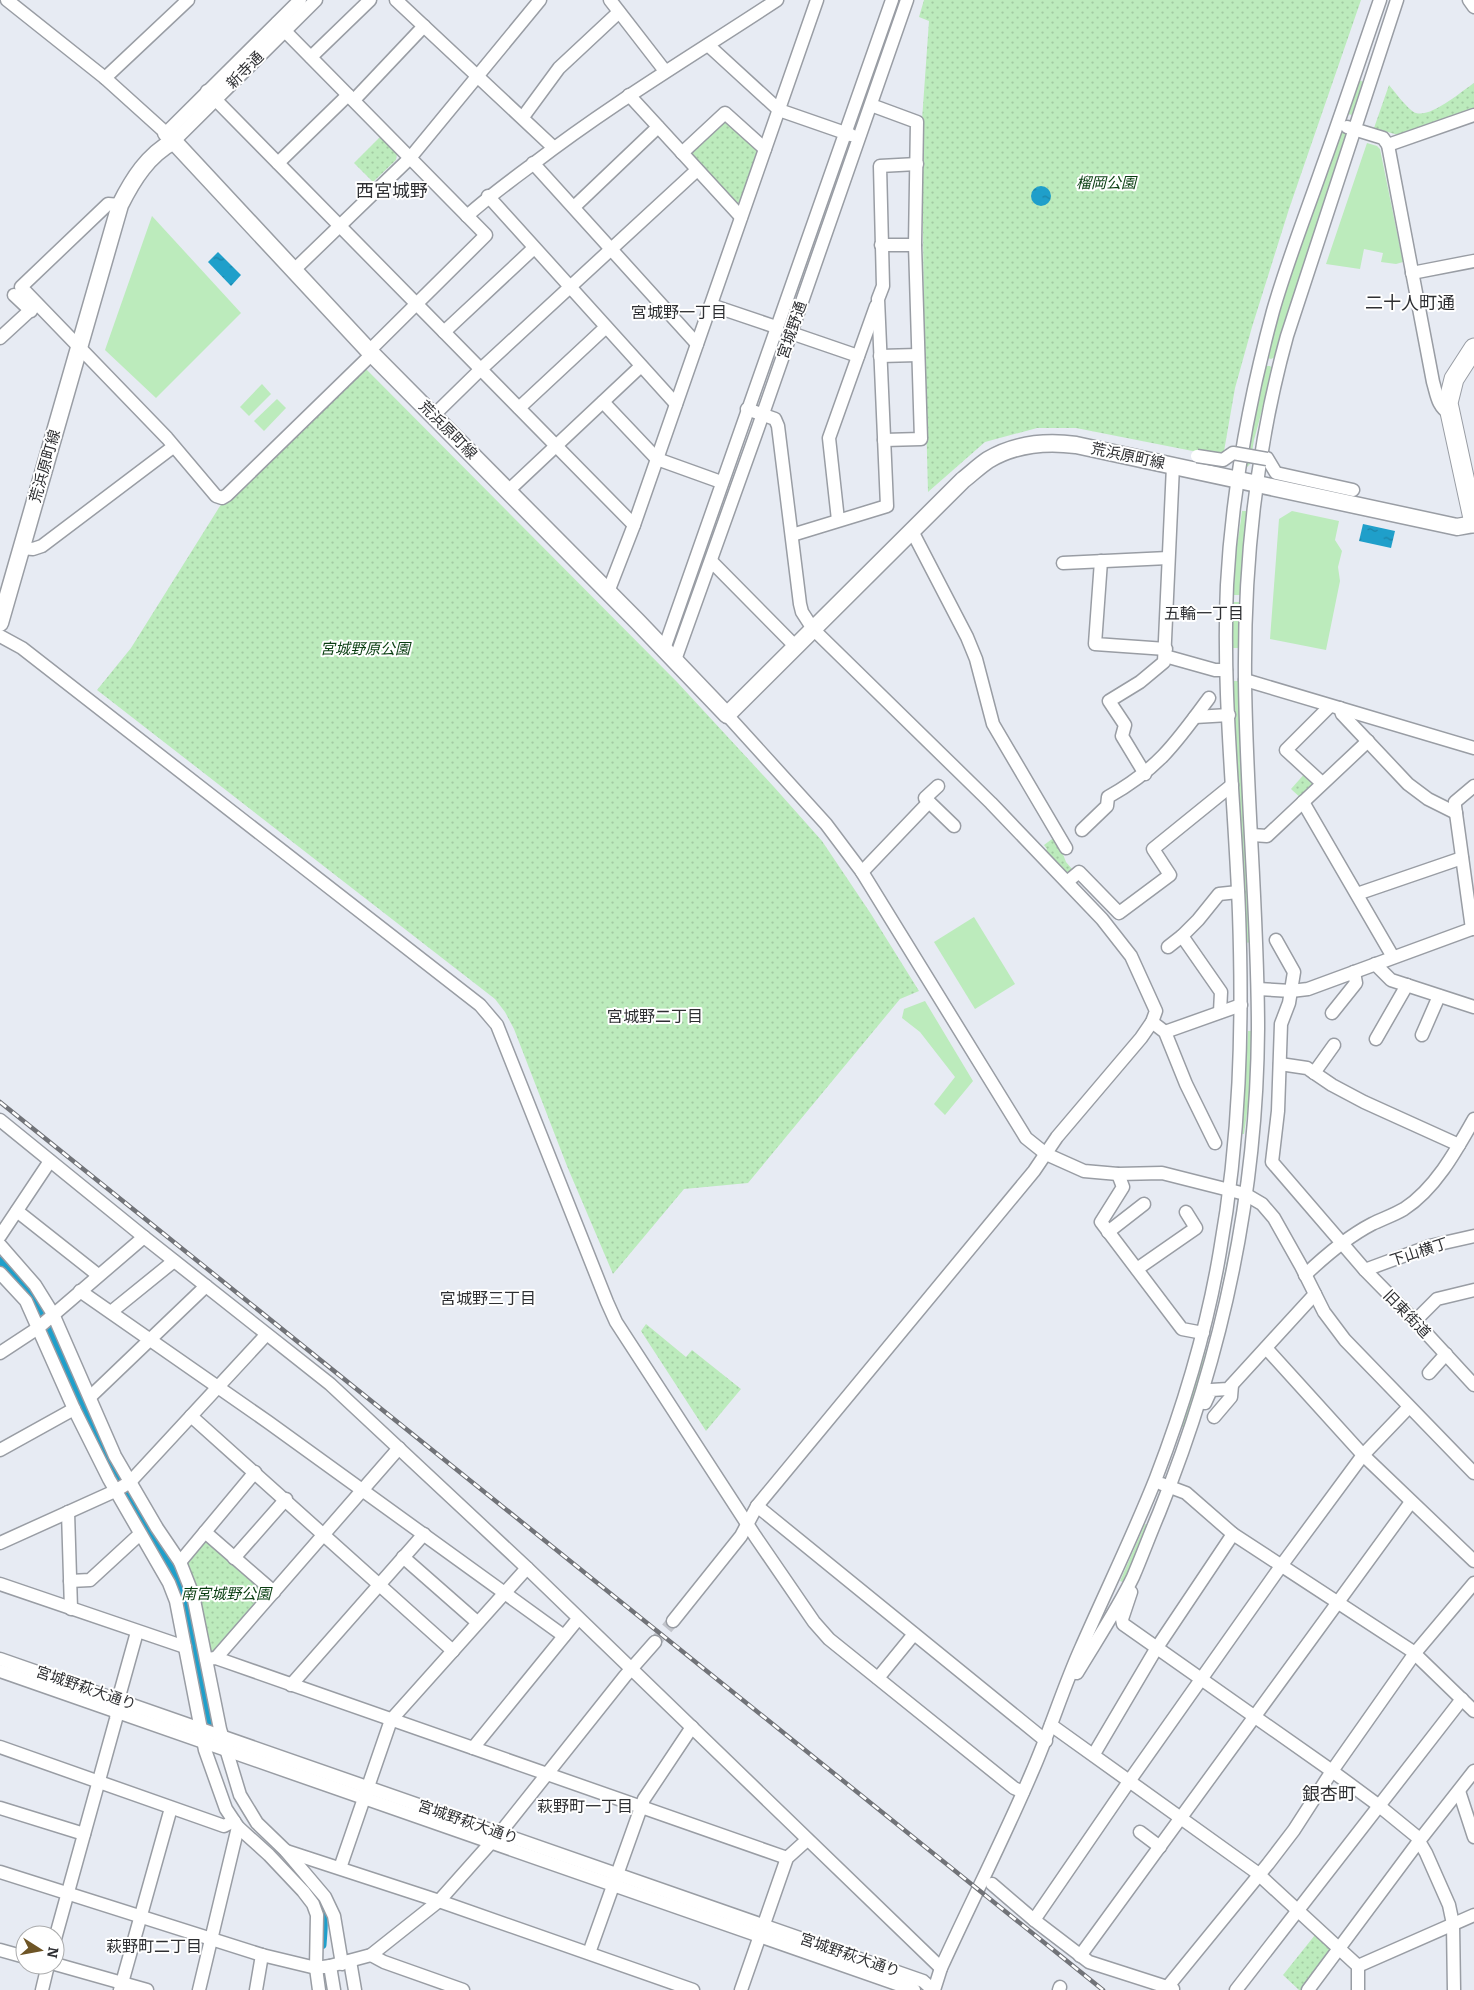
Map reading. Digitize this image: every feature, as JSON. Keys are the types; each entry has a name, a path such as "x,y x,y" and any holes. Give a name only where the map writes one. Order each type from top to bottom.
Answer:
{"highway":[{"path":"1474,348 1454,379 1449,397 1450,414 1474,524"}],"main road":[{"name":"荒浜原町線","path":"0,623 120,205 137,175 167,140 433,416 727,715 963,480 986,461 1027,445 1061,443 1076,445 1457,527 1474,524"}],"street":[{"path":"7,0 105,78 167,140"},
{"path":"105,78 188,0"},
{"name":"新寺通","path":"167,140 281,27 316,0"},
{"path":"311,57 370,0"},
{"path":"396,0 553,147"},
{"path":"294,270 410,158 540,0"},
{"path":"610,0 665,72"},
{"path":"467,216 488,196 553,147 665,72 778,0"},
{"path":"608,592 634,525 817,0"},
{"name":"宮城野通","path":"669,654 721,482 892,0"},
{"name":"宮城野通","path":"669,654 711,561 907,0"},
{"path":"934,1990 941,1968 1046,1740 1080,1648 1099,1610 1155,1481 1177,1420 1203,1333 1218,1263 1230,1190 1240,1081 1241,1006 1238,892 1226,670 1228,580 1241,452 1261,360 1278,294 1380,0"},
{"path":"1232,1386 1217,1382 1214,1376 1223,1343 1225,1314 1245,1194 1256,1075 1258,989 1245,680 1247,582 1256,483 1262,444 1279,365 1301,290 1397,0"},
{"path":"1469,0 1474,8"},
{"name":"新寺通","path":"281,27 292,3"},
{"path":"523,117 559,68 619,12"},
{"path":"278,163 351,98 424,26"},
{"path":"14,294 34,307 78,348 173,446 216,496 225,497 371,352 486,235 281,27"},
{"path":"708,45 779,110 860,137"},
{"path":"211,95 634,525"},
{"path":"629,96 741,217"},
{"path":"871,105 918,122 916,245 921,439 884,440"},
{"path":"682,153 725,113 765,149"},
{"path":"1388,145 1474,115"},
{"path":"1338,123 1383,138 1388,145 1431,372 1442,409 1450,414"},
{"path":"574,206 658,127"},
{"path":"533,163 574,206 697,344"},
{"path":"838,520 829,438 883,286 880,166 917,164"},
{"path":"433,416 481,369 697,170"},
{"path":"488,196 676,404"},
{"path":"34,307 21,287 108,204 120,205"},
{"path":"881,245 916,245"},
{"path":"444,332 534,248"},
{"path":"1412,273 1474,260"},
{"path":"792,535 887,506 878,299"},
{"path":"711,305 776,327"},
{"path":"0,338 34,307"},
{"path":"519,408 606,328"},
{"path":"792,333 858,356"},
{"path":"880,356 918,355"},
{"path":"1261,360 1279,365"},
{"path":"508,491 641,366"},
{"path":"1431,372 1437,377 1454,379"},
{"path":"603,402 656,459 721,482"},
{"path":"673,1621 741,1536 757,1506 1028,1178 1057,1137 1152,1022 1156,1011 1131,956 1102,920 991,803 813,629 802,612 800,604 778,426 775,419 747,409"},
{"path":"21,548 33,549 42,546 173,446"},
{"path":"1197,456 1223,460 1233,454 1267,459 1276,473 1353,490"},
{"path":"1145,774 1122,736 1125,726 1109,701 1157,670 1164,662 1173,466"},
{"path":"912,530 967,637 976,659 993,724 1066,848"},
{"path":"1063,563 1168,558"},
{"path":"711,561 795,646"},
{"path":"1101,561 1095,644 1165,653 1215,670 1226,670"},
{"path":"0,636 22,648 480,1005 489,1014 497,1026 616,1322 747,1524 814,1622 829,1639 1014,1788 1023,1792"},
{"path":"1245,680 1474,748"},
{"path":"1082,830 1107,806 1108,797 1145,774 1171,749 1209,698"},
{"path":"1335,707 1408,784 1428,799 1456,813"},
{"path":"1322,783 1286,750 1335,707"},
{"path":"727,715 820,817 862,872 1026,1138 1046,1154 1084,1171 1118,1174 1162,1173 1245,1194 1262,1204 1274,1218 1324,1312 1345,1340 1474,1473"},
{"path":"1195,717 1229,715"},
{"path":"1252,835 1267,836 1368,741"},
{"path":"1067,882 1078,872 1119,913 1170,875 1153,849 1232,785"},
{"path":"938,786 925,798 954,826"},
{"path":"1258,989 1291,991 1308,989 1473,929 1456,802 1474,786"},
{"path":"862,872 929,802"},
{"path":"1303,802 1393,957"},
{"path":"1357,894 1462,858"},
{"path":"1168,948 1198,920 1219,894 1238,892"},
{"path":"1182,936 1221,992 1220,1012"},
{"name":"旧東街道","path":"1276,940 1294,972 1289,1004 1281,1024 1278,1111 1272,1162 1364,1270 1415,1321 1474,1385"},
{"path":"1375,964 1391,980 1474,1007"},
{"path":"1332,1014 1356,983 1354,972"},
{"path":"1376,1040 1407,985"},
{"path":"1422,1035 1439,996"},
{"path":"1165,1032 1241,1006"},
{"path":"1152,1022 1165,1032 1186,1084 1215,1143"},
{"path":"1314,1073 1334,1045"},
{"path":"1280,1064 1307,1068 1332,1085 1364,1102 1459,1145"},
{"path":"1305,1275 1341,1243 1371,1224 1404,1209 1439,1175 1474,1119"},
{"path":"0,1122 330,1384 527,1568 578,1620 692,1727 941,1968"},
{"path":"0,1236 50,1161"},
{"path":"1118,1174 1123,1187 1100,1222 1182,1329 1203,1333"},
{"path":"1108,1232 1144,1204"},
{"path":"17,1211 98,1275"},
{"path":"1136,1269 1196,1228 1186,1212"},
{"name":"下山横丁","path":"1364,1270 1430,1246 1474,1236"},
{"path":"0,1353 45,1321 144,1237"},
{"path":"0,1246 35,1285 74,1409 123,1486 180,1562 191,1589 211,1659 222,1736 240,1795 247,1810 257,1823 286,1851 325,1897 334,1916 338,1964 334,1990"},
{"path":"111,1312 174,1261"},
{"path":"0,1272 45,1321 90,1397 115,1456 123,1486 140,1534 169,1583 176,1601 203,1742 226,1809 236,1824 303,1891 317,1915 316,1968 318,1990"},
{"path":"90,1397 206,1286"},
{"path":"1415,1321 1437,1299 1474,1290"},
{"path":"80,1291 506,1592 564,1636"},
{"path":"1190,1432 1202,1415 1211,1390 1228,1389 1232,1386 1315,1294"},
{"path":"1060,1701 1113,1614 1132,1578 1190,1432 1225,1314"},
{"path":"0,1543 123,1486 266,1335"},
{"path":"1266,1348 1363,1455 1474,1560"},
{"path":"1429,1373 1446,1354"},
{"path":"1214,1417 1231,1397 1232,1386"},
{"path":"1034,1920 1281,1566 1363,1455 1409,1407"},
{"path":"0,1450 74,1409"},
{"path":"191,1416 256,1472 453,1651"},
{"path":"211,1659 274,1592 399,1448"},
{"path":"180,1562 256,1472"},
{"path":"1155,1481 1186,1493 1233,1534 1416,1653 1474,1711"},
{"path":"234,1558 286,1499"},
{"path":"1080,1956 1411,1502"},
{"path":"757,1506 1046,1740"},
{"path":"68,1512 71,1609"},
{"path":"205,1532 274,1592"},
{"path":"70,1581 90,1580 140,1534"},
{"path":"291,1685 424,1534"},
{"path":"1094,1754 1156,1649 1233,1534"},
{"path":"403,1557 477,1622"},
{"path":"340,1868 391,1720 527,1568"},
{"path":"1132,1578 1130,1597 1122,1624 1332,1771 1416,1836 1449,1905 1453,1924 1454,1990"},
{"path":"992,1884 1034,1920 1089,1962 1169,1989 1294,1830 1332,1771 1416,1653 1474,1582"},
{"path":"0,1584 185,1647"},
{"path":"473,1748 578,1620"},
{"path":"59,1925 137,1632"},
{"path":"878,1678 914,1634"},
{"path":"0,1872 262,1955 316,1968 371,1955 439,1902 500,1833 631,1669 656,1642"},
{"name":"宮城野萩大通り","path":"0,1659 203,1742 500,1833 760,1938 914,1990"},
{"path":"211,1659 291,1685 787,1858"},
{"name":"宮城野萩大通り","path":"0,1671 200,1728 491,1843 764,1925 924,1981 934,1990"},
{"path":"1236,1990 1462,1699"},
{"path":"1051,1725 1094,1754 1260,1875 1358,1966 1358,1990"},
{"path":"589,1953 640,1807 692,1727"},
{"path":"0,1747 224,1826 236,1824"},
{"path":"1308,1990 1419,1841 1474,1772"},
{"path":"1459,1791 1474,1836"},
{"path":"0,1808 84,1834"},
{"path":"121,1987 171,1808"},
{"path":"200,1990 236,1824"},
{"path":"1140,1832 1160,1847"},
{"path":"741,1990 787,1858 807,1840"},
{"path":"286,1851 693,1990"},
{"path":"1358,1966 1474,1915"},
{"path":"0,1950 15,1954"},
{"path":"256,1990 262,1955"},
{"path":"371,1955 384,1962 463,1990"},
{"path":"338,1964 355,1990"},
{"path":"65,1967 121,1987 146,1990"},
{"path":"42,1990 46,1975"}],"green space":[{"name":"榴岡公園","path":"924,0 1361,0 1289,209 1252,327 1235,388 1223,457 1076,428 1037,428 985,442 928,492 924,340 922,120 929,21 919,17"},
{"path":"1358,80 1364,82 1353,115 1347,114"},
{"path":"1474,83 1474,110 1398,135 1374,128 1389,85 1413,112 1422,113 1438,108"},
{"path":"722,121 728,121 756,147 758,153 740,202 735,204 690,156 690,150"},
{"path":"1343,131 1347,134 1277,356 1271,359 1268,358 1267,353 1287,284 1339,132"},
{"path":"380,137 397,154 396,160 373,182 354,163"},
{"path":"1367,143 1380,149 1403,262 1396,264 1381,262 1383,253 1364,249 1360,269 1326,264"},
{"path":"152,216 241,313 156,398 105,350"},
{"path":"1265,366 1270,366 1273,369 1254,440 1250,464 1247,467 1245,466 1248,435"},
{"name":"宮城野原公園","path":"364,367 677,682 774,787 822,841 871,914 919,991 900,999 748,1183 684,1189 613,1274 567,1166 514,1029 495,999 97,690 131,648 220,506"},
{"path":"262,384 271,394 249,416 240,407"},
{"path":"277,399 286,408 264,431 254,421"},
{"path":"1242,511 1248,511 1241,595 1230,595 1232,574"},
{"path":"1292,511 1339,521 1335,540 1342,551 1338,567 1340,581 1326,650 1270,639 1279,519"},
{"path":"1230,602 1241,602 1241,648 1230,648"},
{"path":"1233,681 1239,681 1252,942 1245,943"},
{"path":"1307,771 1319,783 1303,800 1291,789"},
{"path":"1056,836 1072,872 1066,873 1045,851 1047,849 1044,845"},
{"path":"974,917 1015,984 975,1009 934,942"},
{"path":"925,1001 973,1081 945,1115 934,1104 955,1077 920,1032 902,1018 904,1009"},
{"path":"1248,1031 1253,1031 1252,1078 1244,1134 1242,1134"},
{"path":"1231,1242 1233,1242 1215,1327 1187,1428 1181,1427 1214,1326"},
{"path":"646,1324 686,1357 692,1350 741,1389 706,1431 641,1331"},
{"path":"1145,1524 1151,1526 1125,1583 1120,1581"},
{"name":"南宮城野公園","path":"208,1538 266,1590 266,1595 213,1654 207,1652 185,1566 186,1558"},
{"path":"1315,1935 1331,1948 1331,1952 1302,1990 1299,1990 1283,1975"}],"water":[{"path":"1037,186 1045,186 1051,192 1051,200 1045,206 1037,206 1031,200 1031,192"},
{"path":"218,252 241,275 231,286 208,262"},
{"path":"1363,524 1395,531 1391,548 1359,541"}],"waterway":[{"path":"0,1261 30,1292 52,1334 109,1464 170,1564 184,1594 208,1723"},
{"path":"313,1899 322,1915 322,1945"}],"tunnel":[{"path":"655,1642 673,1621"}],"railway":[{"path":"0,1102 1103,1990"}],"district":[{"name":"西宮城野","path":"392,191"},
{"name":"二十人町通","path":"1410,303"},
{"name":"宮城野一丁目","path":"679,312"},
{"name":"五輪一丁目","path":"1204,613"},
{"name":"宮城野二丁目","path":"655,1016"},
{"name":"宮城野三丁目","path":"488,1298"},
{"name":"銀杏町","path":"1329,1794"},
{"name":"萩野町一丁目","path":"585,1806"},
{"name":"萩野町二丁目","path":"154,1946"}]}
